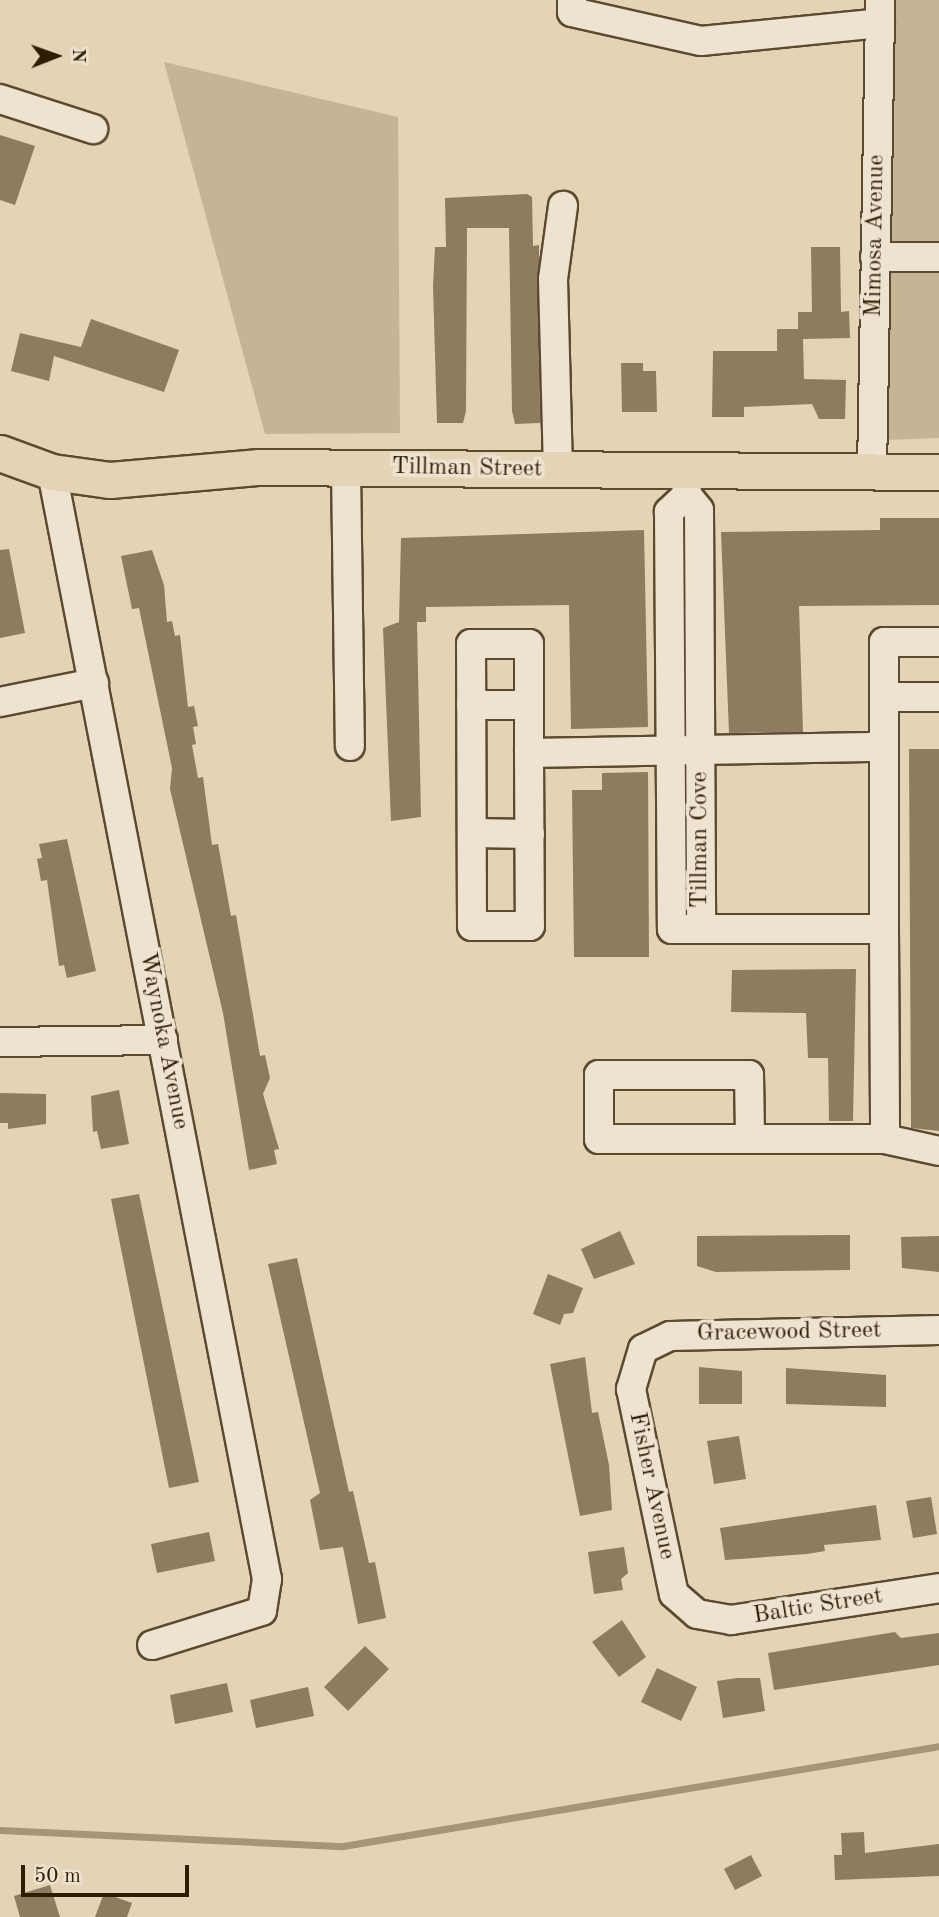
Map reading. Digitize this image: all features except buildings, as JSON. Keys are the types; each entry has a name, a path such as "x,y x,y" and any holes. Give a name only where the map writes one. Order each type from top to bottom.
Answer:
{"main road":[{"name":"Tillman Street","path":"0,453 52,472 110,480 260,467 558,470 687,483 872,472 939,472"}],"street":[{"path":"572,0 572,12 701,41 880,12"},
{"name":"Mimosa Avenue","path":"872,472 880,12"},
{"path":"0,99 93,129"},
{"path":"558,470 553,279 563,206"},
{"path":"875,257 939,257"},
{"path":"346,468 350,746"},
{"name":"Waynoka Avenue","path":"52,472 267,1579 262,1611 152,1645"},
{"name":"Tillman Cove","path":"687,483 699,510 701,929 672,929 669,512 687,483"},
{"path":"885,1139 884,642 939,642"},
{"path":"471,644 529,644 529,705 530,926 472,926 471,644"},
{"path":"670,675 701,675"},
{"path":"0,702 93,682"},
{"path":"884,697 939,696"},
{"path":"471,705 529,705"},
{"path":"529,753 884,747"},
{"path":"472,834 530,834"},
{"path":"701,929 884,929"},
{"path":"0,1042 163,1040"},
{"path":"750,1137 749,1075 599,1074 599,1139 885,1139 939,1151"},
{"name":"Gracewood Street","path":"643,1349 670,1336 939,1330"},
{"name":"Fisher Avenue","path":"643,1349 631,1389 674,1594 696,1614"},
{"name":"Baltic Street","path":"696,1614 731,1620 939,1588"}],"shaded area":[{"path":"896,0 939,0 939,438 886,440"},
{"path":"164,62 398,117 400,433 265,434"}],"waterway":[{"path":"0,1830 343,1846 939,1746"}]}
